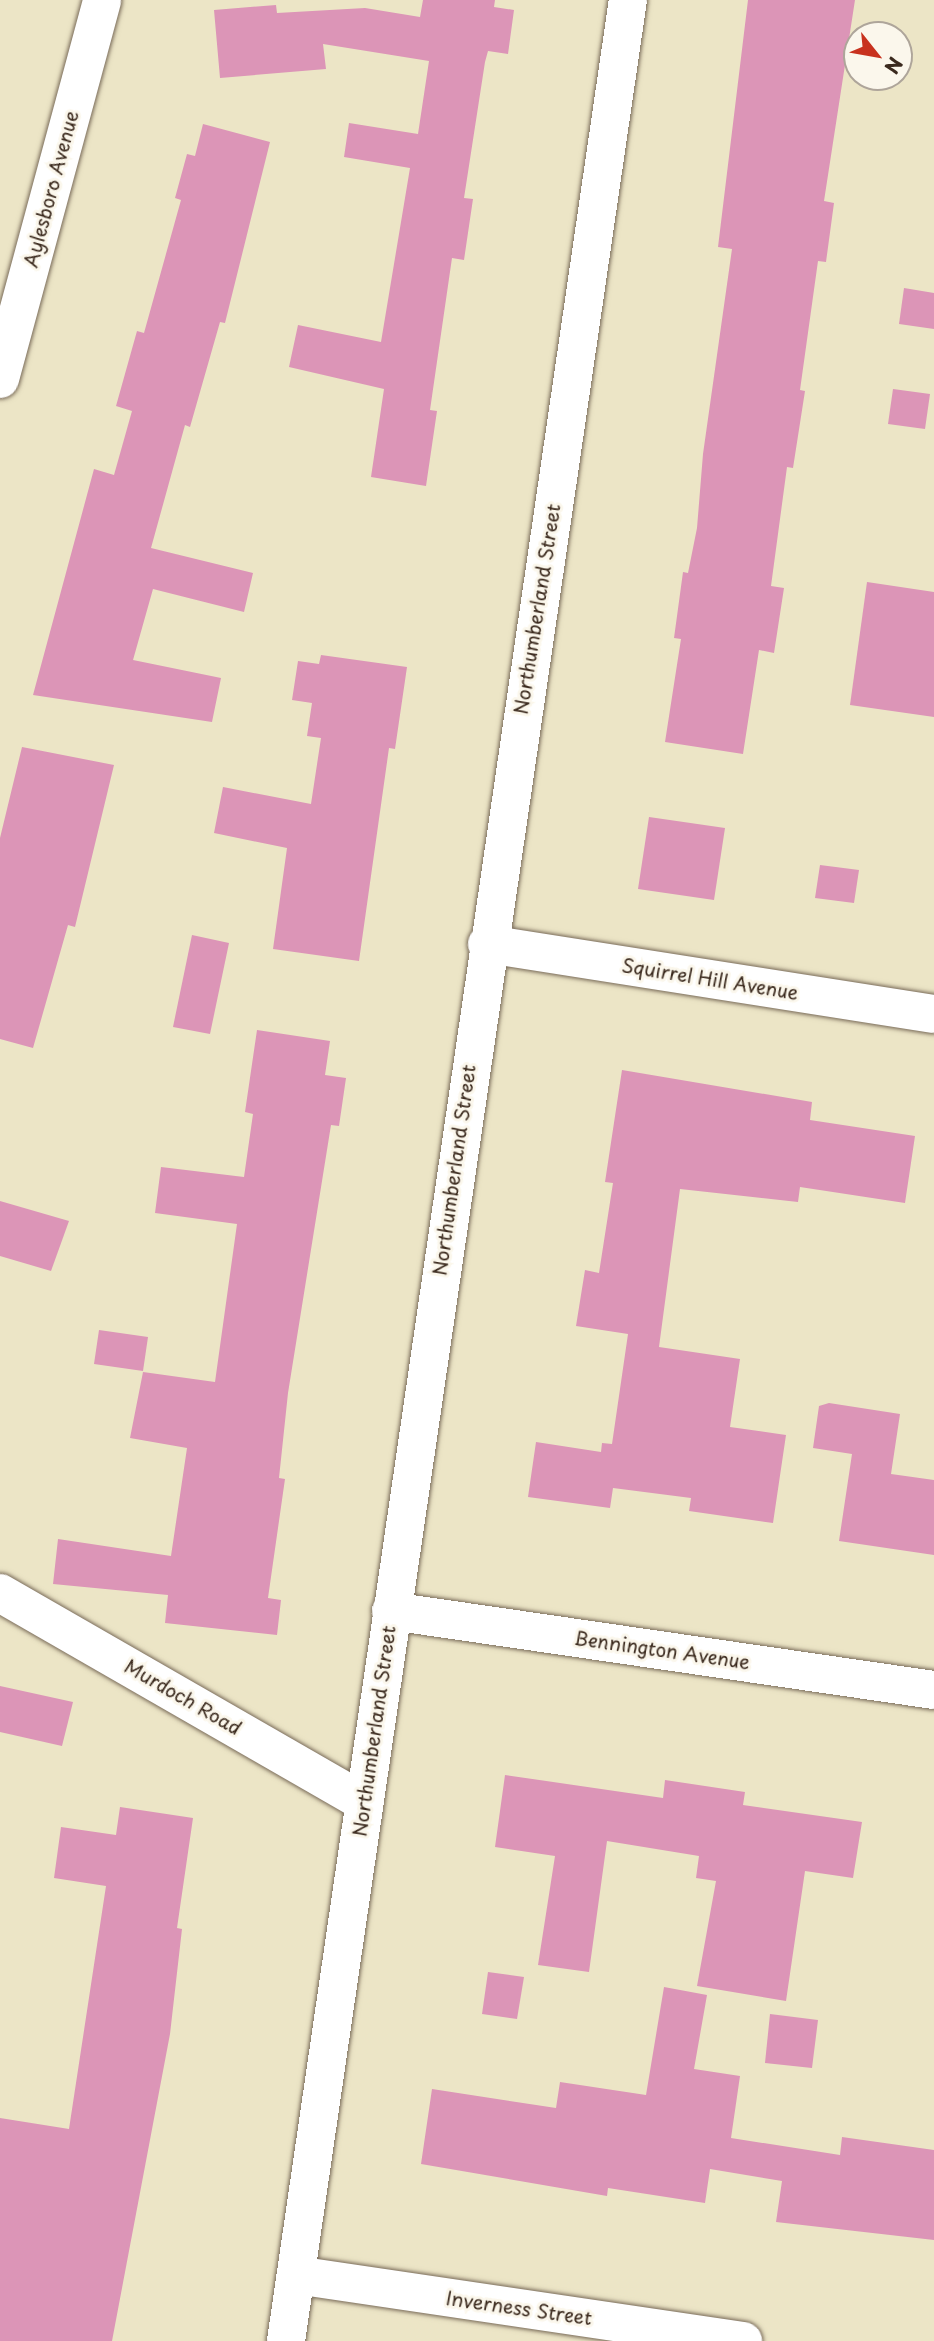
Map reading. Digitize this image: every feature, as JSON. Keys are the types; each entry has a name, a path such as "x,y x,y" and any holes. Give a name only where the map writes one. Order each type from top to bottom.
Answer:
{"street":[{"name":"Aylesboro Avenue","path":"0,379 103,0"},
{"name":"Northumberland Street","path":"286,2341 487,944 628,0"},
{"name":"Squirrel Hill Avenue","path":"487,944 934,1014"},
{"name":"Murdoch Road","path":"0,1593 364,1802"},
{"name":"Bennington Avenue","path":"391,1611 934,1690"},
{"name":"Inverness Street","path":"296,2275 743,2341"}],"building":[{"path":"423,0 495,0 494,7 514,10 508,54 488,51 485,62 464,198 473,199 464,260 452,258 430,410 437,411 426,486 371,477 384,389 289,367 298,325 381,342 410,168 344,157 349,123 418,134 429,61 323,44 326,69 220,78 214,10 276,5 277,13 365,8 420,17"},
{"path":"748,0 855,0 852,21 843,21 843,78 824,201 834,203 826,262 818,261 800,390 805,391 793,468 787,467 771,586 784,588 774,653 759,650 743,754 665,742 681,639 674,638 683,572 688,573 697,528 703,454 732,249 718,247"},
{"path":"203,124 270,142 225,323 220,322 190,427 185,425 151,548 253,573 244,612 153,589 133,660 221,678 212,722 33,695 94,469 114,475 132,411 116,406 137,331 144,333 181,200 175,198 187,154 195,156"},
{"path":"904,288 934,293 934,329 899,324"},
{"path":"893,389 930,394 925,429 888,424"},
{"path":"867,582 934,592 934,717 850,705"},
{"path":"321,655 407,667 395,749 389,748 359,961 273,949 287,848 214,833 223,787 311,804 321,738 307,736 312,703 292,700 298,661 319,664"},
{"path":"22,747 114,765 75,927 68,925 33,1048 0,1039 0,838"},
{"path":"649,817 725,828 714,900 638,889"},
{"path":"820,865 859,870 854,903 815,898"},
{"path":"192,935 229,943 210,1034 173,1027"},
{"path":"257,1030 330,1041 325,1075 346,1078 339,1126 331,1125 288,1393 279,1478 285,1479 268,1598 281,1600 277,1635 165,1623 168,1595 53,1584 58,1539 171,1556 187,1448 130,1438 143,1372 215,1382 237,1224 155,1213 161,1167 244,1177 253,1114 245,1112"},
{"path":"622,1070 812,1102 810,1120 915,1136 905,1203 800,1187 798,1202 680,1189 659,1347 740,1359 730,1427 786,1435 773,1523 689,1511 691,1498 613,1488 610,1508 528,1497 536,1442 601,1452 602,1443 612,1444 628,1334 576,1326 585,1270 599,1273 613,1183 605,1182"},
{"path":"0,1201 69,1221 51,1271 0,1256"},
{"path":"99,1330 148,1337 143,1371 94,1364"},
{"path":"829,1403 900,1414 891,1474 934,1480 934,1555 839,1541 852,1454 813,1448 819,1406"},
{"path":"0,1686 73,1702 62,1746 0,1732"},
{"path":"505,1775 663,1798 665,1780 745,1792 743,1805 862,1822 853,1878 805,1871 786,2001 697,1986 716,1881 696,1878 699,1856 607,1841 589,1972 538,1965 555,1856 495,1847"},
{"path":"120,1807 193,1818 177,1928 182,1929 170,2034 112,2341 0,2341 0,2118 69,2129 106,1886 54,1878 61,1827 116,1835"},
{"path":"488,1972 524,1977 517,2019 482,2014"},
{"path":"664,1987 707,1995 694,2069 740,2076 731,2138 840,2155 842,2137 934,2150 934,2240 776,2222 782,2181 710,2169 705,2203 608,2188 607,2196 421,2164 432,2089 556,2108 560,2082 646,2095"},
{"path":"770,2014 818,2020 812,2068 765,2063"}]}
